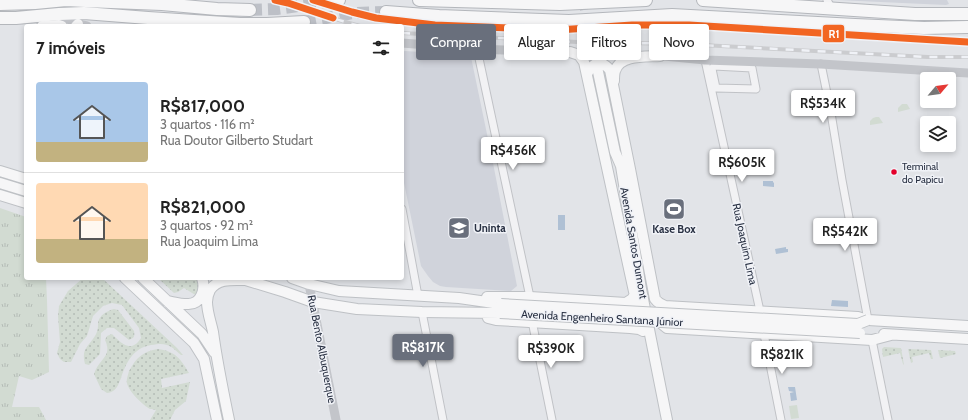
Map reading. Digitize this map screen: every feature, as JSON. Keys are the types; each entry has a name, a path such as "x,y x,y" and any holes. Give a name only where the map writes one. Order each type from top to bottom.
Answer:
{"highway":[{"path":"0,4 66,0 162,4 217,9 250,10"},
{"path":"419,0 562,2 646,0"},
{"path":"703,0 830,4 915,14 968,14"},
{"path":"386,12 439,16 569,21 672,15 924,28 968,27"},
{"path":"0,18 84,13 240,24 304,22"},
{"path":"16,18 27,24"},
{"path":"924,28 950,33 968,34"}],"main road":[{"path":"59,14 78,24"},
{"path":"404,43 416,44"},
{"path":"496,50 649,55"},
{"path":"570,52 579,55 584,62 643,331 652,343"},
{"path":"613,84 616,70 624,61 633,57 649,56"},
{"path":"705,60 821,64 968,73"},
{"path":"587,74 591,67 595,64 603,63 610,70 655,298 660,305 858,316 868,320"},
{"name":"Avenida Santos Dumont","path":"597,68 615,152 621,166 641,289 667,420"},
{"path":"615,152 615,167 628,258"},
{"path":"0,171 24,178"},
{"path":"0,183 24,190"},
{"path":"0,195 24,202"},
{"path":"119,280 135,289"},
{"path":"127,280 194,343 200,351 204,359 217,420"},
{"path":"145,280 202,334 209,344 214,353 218,366 229,420"},
{"path":"167,301 186,304 196,302 201,297 203,292 204,287 202,280"},
{"name":"Avenida Engenheiro Santana Júnior","path":"218,366 208,307 208,296 210,290 214,286 219,282 227,280"},
{"name":"Avenida Engenheiro Santana Júnior","path":"245,280 313,302 357,309 422,312 466,312 500,309 858,324 868,320 968,326"},
{"name":"Avenida Engenheiro Santana Júnior","path":"309,281 339,292 459,298 500,309 967,339"},
{"name":"Rua Bento Albuquerque","path":"309,281 336,420"},
{"path":"626,303 632,299 635,294"},
{"path":"459,298 530,297 626,303 632,308 634,324 630,328"},
{"path":"665,306 661,311 660,318 662,324 667,328 872,340 891,335"},
{"path":"466,312 496,320 630,328 643,331"}],"street":[{"path":"479,60 530,297"},
{"name":"Rua Joaquim Lima","path":"705,60 760,311"},
{"path":"821,64 868,320"},
{"path":"714,66 752,68 756,89 716,88 712,69 714,66"},
{"path":"404,220 418,296"},
{"path":"422,312 443,420"},
{"path":"532,321 552,420"},
{"path":"764,334 781,420"},
{"path":"872,340 888,420"}],"shaded area":[{"path":"837,0 947,0 949,4 946,5"},
{"path":"404,51 416,52 416,60 472,60 517,286 511,291 446,287 440,286 433,282 421,266 404,183"}],"green space":[{"path":"902,104 907,104 910,109 898,112 898,108"},
{"path":"876,117 879,117 883,123 870,125 870,121"},
{"path":"0,208 24,216 24,280 46,280 49,372 32,380 19,376 12,407 39,407 46,420 0,420"},
{"path":"81,280 104,280 183,355 165,344 156,344 139,349 131,357 125,367 118,386 114,390 107,393 101,389 94,374 106,354 107,346 105,340 107,336 112,334 126,345 134,345 141,338 139,328 122,305 112,303 103,306 93,316 87,336 80,344 71,362 64,362 60,359 57,353 60,342 58,316 59,306 68,291"},
{"path":"160,280 200,280 197,296 184,288 174,293"},
{"path":"114,309 118,310 134,331 134,337 129,340 114,328 107,328 101,333 100,354 89,365 85,364 85,351 98,330 100,318 106,312"},
{"path":"884,347 901,348 904,365 900,353 883,357 882,349"},
{"path":"158,349 177,356 189,373 161,379 162,388 190,382 186,401 175,410 170,420 150,420 156,410 150,409 140,402 130,390 127,382 129,371 134,362 144,353"},
{"path":"908,349 931,350 933,359 931,359 929,353 912,357 913,362 911,363"},
{"path":"938,350 955,351 956,354 940,358"},
{"path":"797,405 799,418 791,419 789,406"}],"water":[{"path":"763,181 773,181 774,187 763,186"},
{"path":"558,215 565,215 565,230 558,230"},
{"path":"786,247 788,252 776,254 775,249"},
{"path":"832,300 848,301 848,307 831,306"},
{"path":"788,387 795,387 797,400 791,401 790,393 794,392 789,391"}],"tunnel":[{"path":"583,0 597,67"},
{"path":"250,10 277,9 333,1"},
{"path":"304,22 353,13 386,12"}],"railway":[{"path":"275,0 353,24"},
{"path":"404,33 577,42 683,44 928,57 968,57"}],"transit line":[{"name":"R1","path":"275,0 333,18"},
{"name":"R1","path":"313,0 376,18 435,25 558,30 632,25 689,25 968,42"}],"place":[{"name":"Terminal do Papicu","path":"894,172"},
{"name":"Kase Box","path":"674,209"},
{"name":"Uninta","path":"459,228"}]}
